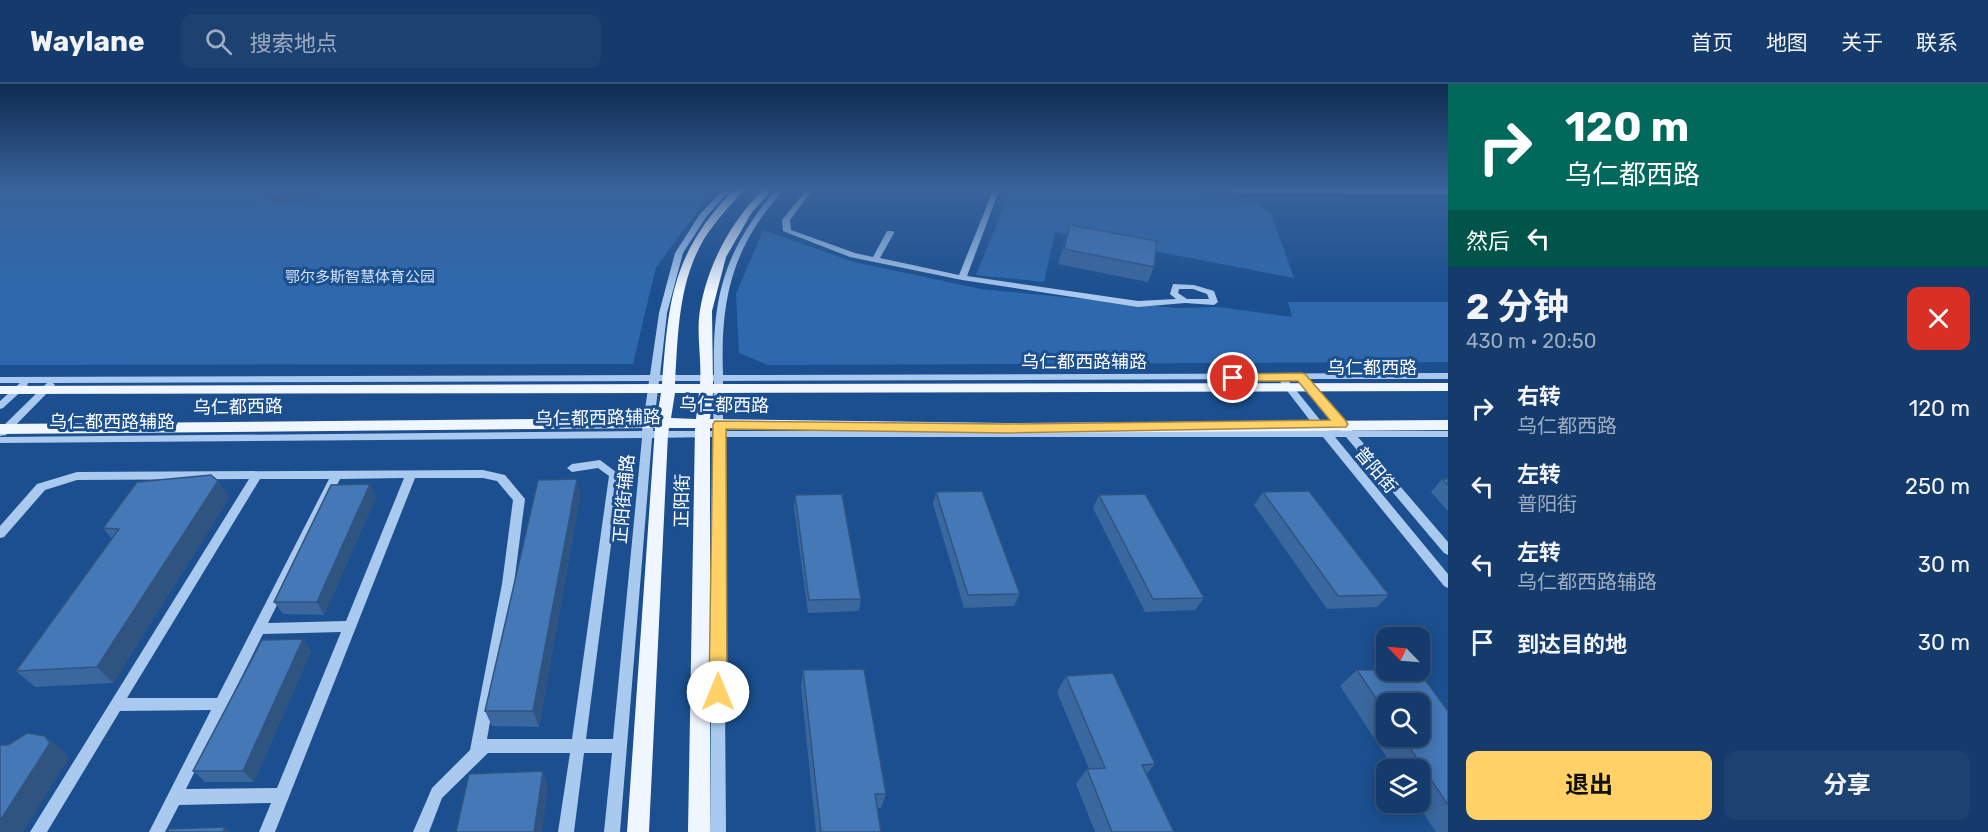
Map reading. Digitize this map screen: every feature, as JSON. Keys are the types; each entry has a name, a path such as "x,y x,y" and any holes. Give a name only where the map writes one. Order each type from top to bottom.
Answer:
{"main road":[{"path":"638,832 655,429 661,385 683,274 694,246 709,223"},
{"name":"正阳街","path":"699,832 714,384 706,311 720,257 740,223"},
{"name":"乌仁都西路","path":"0,390 24,385 45,391 714,384 1284,382 1448,387"},
{"name":"乌仁都西路","path":"2,433 655,429 1345,429 1448,425"}],"street":[{"path":"0,380 24,385 56,379 661,385 663,313 680,253 699,223"},
{"path":"714,384 721,302 727,276 736,252 754,223"},
{"path":"786,223 787,231 853,255 962,278 1138,304 1185,301"},
{"path":"962,278 983,223"},
{"path":"875,260 890,233"},
{"path":"1305,382 1448,376"},
{"path":"2,433 56,379"},
{"name":"普阳街","path":"1284,382 1448,583"},
{"name":"普阳街","path":"1305,382 1448,550"},
{"path":"0,406 24,385"},
{"name":"正阳街辅路","path":"612,832 655,429"},
{"path":"711,429 718,832"},
{"path":"1345,429 1448,434"},
{"path":"566,832 615,475 600,465 572,468"},
{"path":"267,832 411,474"},
{"path":"0,534 41,487 77,476 483,474 501,478 519,499 508,584 477,754"},
{"path":"38,832 257,475"},
{"path":"157,832 336,475"},
{"path":"259,629 350,626"},
{"path":"116,705 221,704"},
{"path":"421,832 437,793 485,746 620,746"},
{"path":"174,797 282,795"}],"green space":[{"name":"鄂尔多斯智慧体育公园","path":"0,223 689,223 656,267 633,364 0,365"},
{"path":"997,223 1275,223 1294,278 1055,232 1044,282 976,275"},
{"path":"763,230 854,262 981,289 1176,308 1219,307 1292,317 1288,302 1448,302 1448,362 768,365 739,353 736,294"}],"building":[{"path":"1070,225 1157,241 1154,267 1064,249"},
{"path":"211,475 218,481 97,667 16,671 119,529 103,528 137,482"},
{"path":"577,479 533,711 485,711 538,480"},
{"path":"370,484 317,602 274,602 331,485"},
{"path":"982,491 1020,594 968,595 936,492"},
{"path":"1309,491 1389,595 1338,596 1263,492"},
{"path":"842,494 861,599 809,600 795,495"},
{"path":"1145,494 1204,598 1153,599 1099,495"},
{"path":"303,639 243,771 193,771 262,640"},
{"path":"864,669 886,794 875,794 881,832 821,832 803,670"},
{"path":"1357,670 1376,670 1376,681 1426,681 1448,711 1448,805 1430,778 1430,759 1417,759 1409,747 1430,747 1430,693 1376,693 1376,698"},
{"path":"1113,673 1155,764 1142,765 1174,832 1112,832 1087,769 1105,768 1066,676"},
{"path":"27,733 45,736 50,743 0,821 0,745 8,745"},
{"path":"543,771 534,832 456,832 469,774"},
{"path":"225,827 223,832 168,832 169,829"}],"route":[{"path":"718,692 719,424 1007,428 1341,424 1301,377 1233,378"}]}
